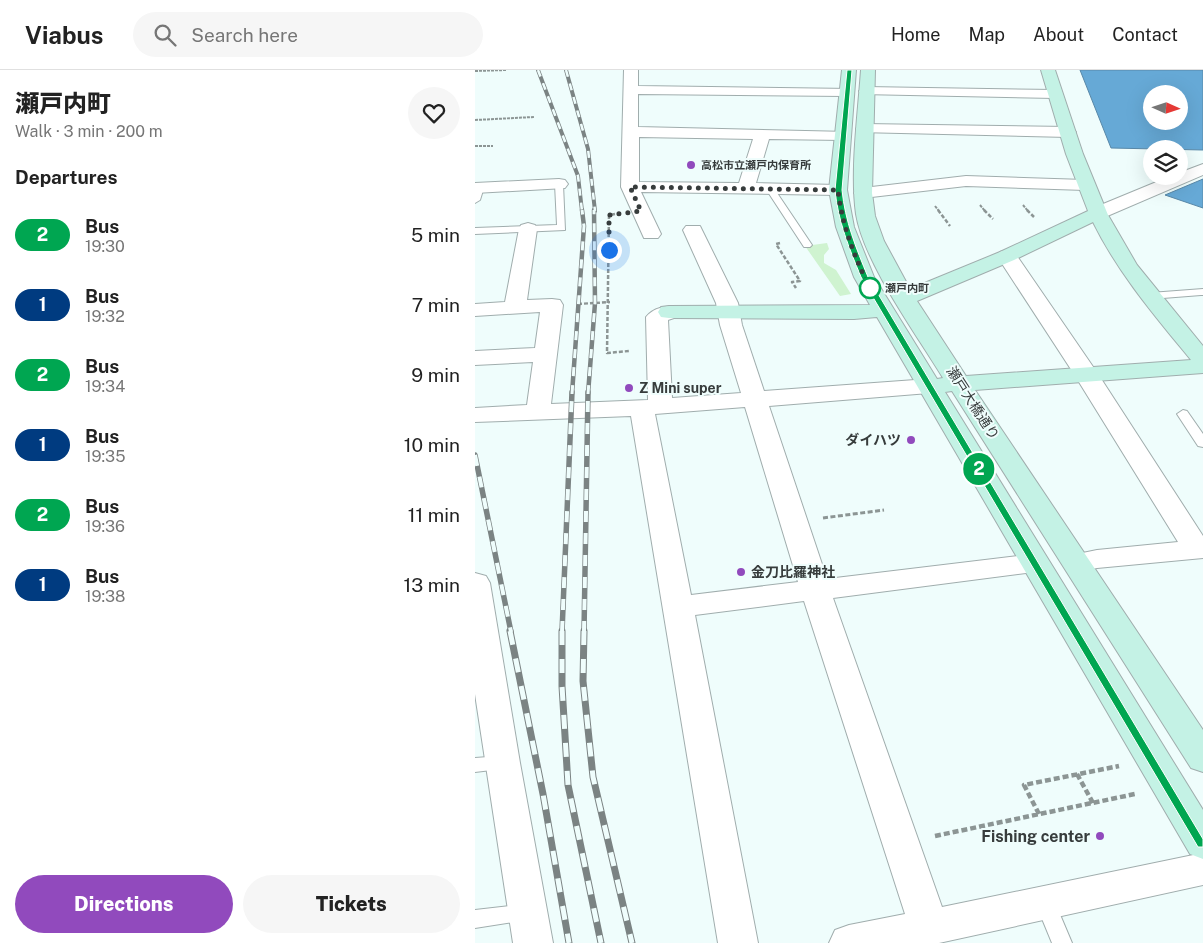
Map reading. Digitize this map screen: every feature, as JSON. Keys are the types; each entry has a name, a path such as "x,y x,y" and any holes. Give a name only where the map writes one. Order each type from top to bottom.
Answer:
{"street":[{"path":"631,70 629,90 630,187 651,234"},
{"path":"1048,70 1085,185 1110,237 1150,296 1203,360"},
{"path":"629,90 730,84 857,81 1055,94"},
{"name":"瀬戸大橋通り","path":"857,81 850,192 840,207 851,246 894,304 959,384 1078,563 1203,758"},
{"path":"629,132 762,134 1068,132"},
{"path":"746,188 762,134"},
{"path":"739,943 678,607 651,407 657,350 657,317 669,312 854,314 894,304 1203,169"},
{"path":"630,187 746,188 850,192 966,181 1085,185"},
{"path":"477,192 559,184"},
{"path":"515,308 528,229"},
{"path":"693,230 729,312 731,324 815,589 901,843 910,935"},
{"path":"1007,256 1200,549 1097,559 1078,563"},
{"name":"瀬戸大橋通り","path":"894,304 929,386 1203,843"},
{"path":"475,310 552,305 538,414"},
{"path":"475,358 545,354"},
{"path":"475,415 538,414 651,407 1203,366"},
{"path":"678,607 1034,563"},
{"path":"476,598 489,764 530,928"},
{"path":"849,943 910,935 1203,868"}],"lane":[{"path":"475,231 562,228 559,184"},
{"path":"770,189 805,242"},
{"path":"1150,296 1201,292"},
{"path":"1183,414 1203,442"},
{"path":"1046,904 1062,943"},
{"path":"475,919 530,928"}],"path":[{"path":"475,71 506,70"},
{"path":"475,120 534,117"},
{"path":"475,146 493,146"},
{"path":"999,182 1038,221"},
{"path":"641,211 609,215 607,353 657,350"},
{"path":"805,242 776,244 800,281 793,282 810,313"},
{"path":"795,522 884,510"},
{"path":"1039,814 1023,785 1127,764"},
{"path":"1077,774 1093,803"},
{"path":"901,843 1143,792"}],"green space":[{"path":"827,243 829,249 824,255 824,263 836,270 851,294 840,296 805,246"}],"water":[{"path":"1080,70 1203,70 1203,150 1188,150 1188,140 1143,140 1143,149 1111,148"},
{"path":"1203,179 1203,208 1165,195"}],"railway":[{"path":"538,70 578,176 582,211"},
{"path":"566,70 588,149 595,211"},
{"path":"572,394 584,226 582,210"},
{"path":"588,394 595,303 594,210"},
{"path":"562,632 572,392"},
{"path":"584,632 588,392"},
{"path":"475,455 511,632"},
{"path":"510,631 543,794 569,943"},
{"path":"584,631 583,681 593,777 632,943"},
{"path":"562,632 562,686 568,785 601,943"}],"bus line":[{"name":"2","path":"849,70 838,190 840,207 848,236 864,277 1203,843"}],"place":[{"name":"高松市立瀬戸内保育所","path":"691,165"},
{"name":"瀬戸内町","path":"870,288"},
{"name":"Z Mini super","path":"629,388"},
{"name":"ダイハツ","path":"911,440"},
{"name":"金刀比羅神社","path":"741,572"},
{"name":"Fishing center","path":"1100,836"}],"route":[{"path":"609,250 609,215 641,211 630,187 838,190 840,207 851,246 873,294 870,288"}]}
